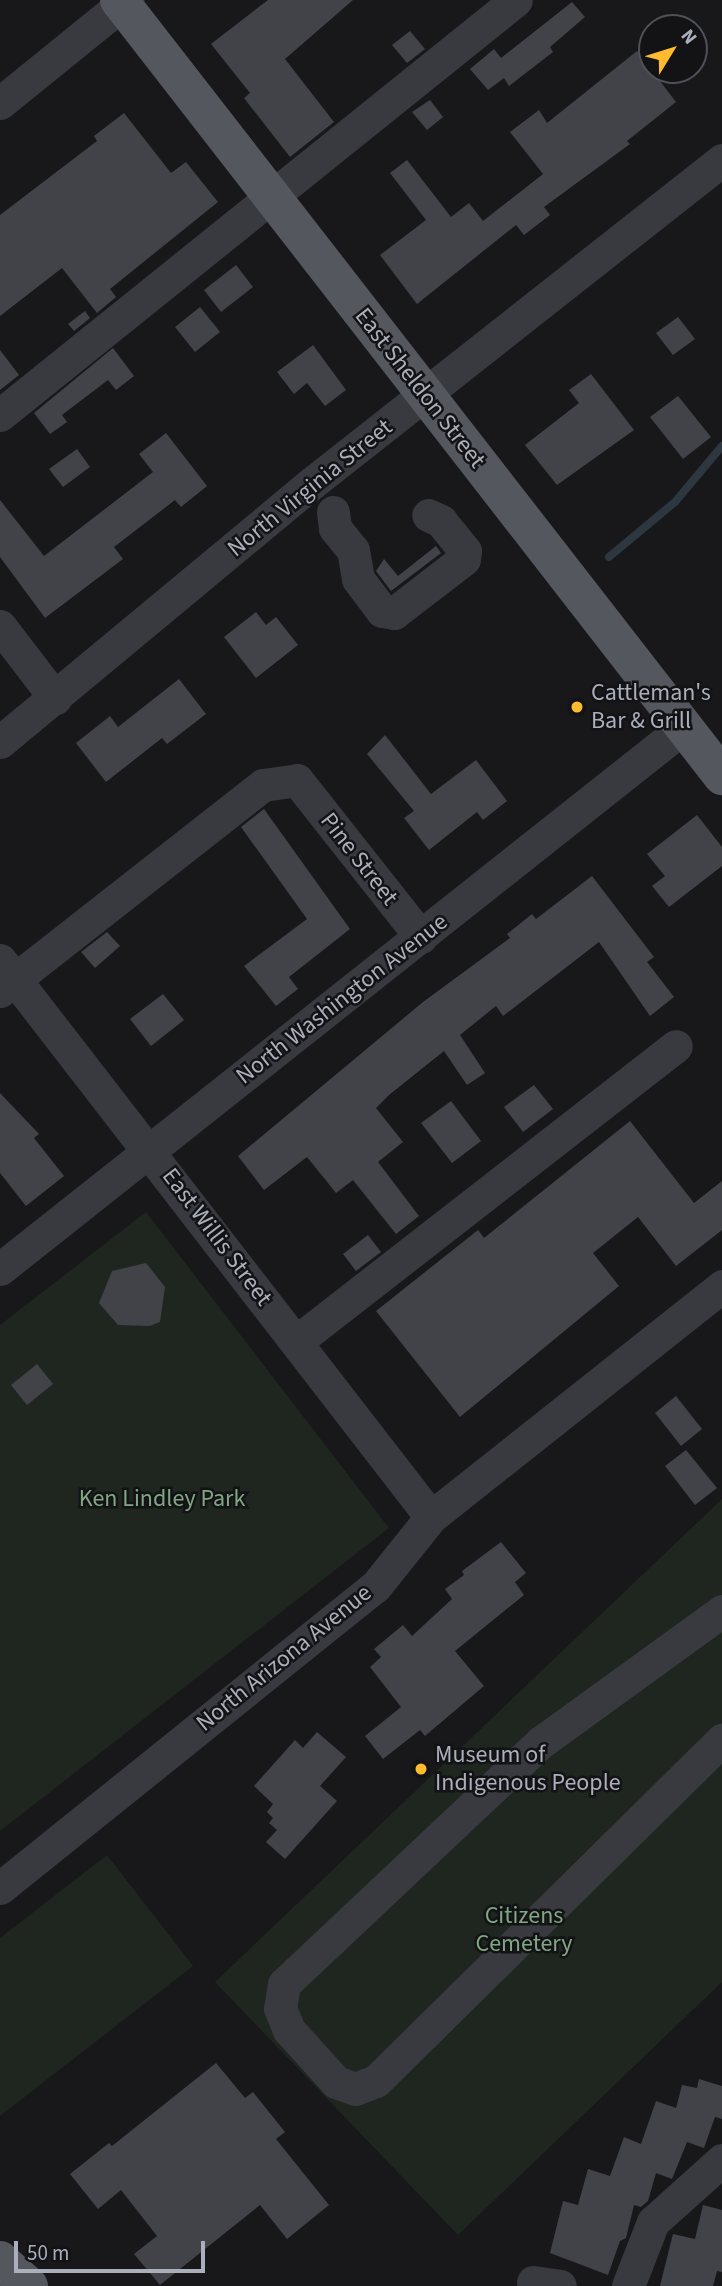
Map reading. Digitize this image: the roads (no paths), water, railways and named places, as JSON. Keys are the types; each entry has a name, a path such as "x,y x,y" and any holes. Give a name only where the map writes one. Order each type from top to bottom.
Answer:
{"main road":[{"name":"East Sheldon Street","path":"123,1 269,194 722,776"},
{"path":"0,2260 29,2286"}],"street":[{"path":"0,415 269,194 516,0"},
{"path":"0,103 123,1"},
{"name":"North Virginia Street","path":"0,742 312,483 426,396 722,160"},
{"path":"333,512 335,528 353,550 358,579 382,611 394,613 464,559 465,551 441,521 428,515"},
{"path":"0,626 55,698"},
{"name":"North Washington Avenue","path":"0,1269 684,727"},
{"name":"Pine Street","path":"5,976 263,785 297,780 421,937"},
{"name":"East Willis Street","path":"5,976 150,1151 431,1517"},
{"path":"297,1341 676,1046"},
{"name":"North Arizona Avenue","path":"0,1888 375,1587 431,1517 722,1286"},
{"path":"722,1611 541,1742 284,1984 280,2008 289,2030 336,2082 355,2089 376,2081 722,1740"},
{"path":"628,2286 653,2222 722,2160"}],"waterway":[{"path":"609,557 675,502 722,446"}],"place":[{"name":"Cattleman's Bar & Grill","path":"577,707"},
{"name":"Museum of Indigenous People","path":"421,1769"}],"park label":[{"name":"Ken Lindley Park","path":"162,1499"},
{"name":"Citizens Cemetery","path":"524,1930"}]}
